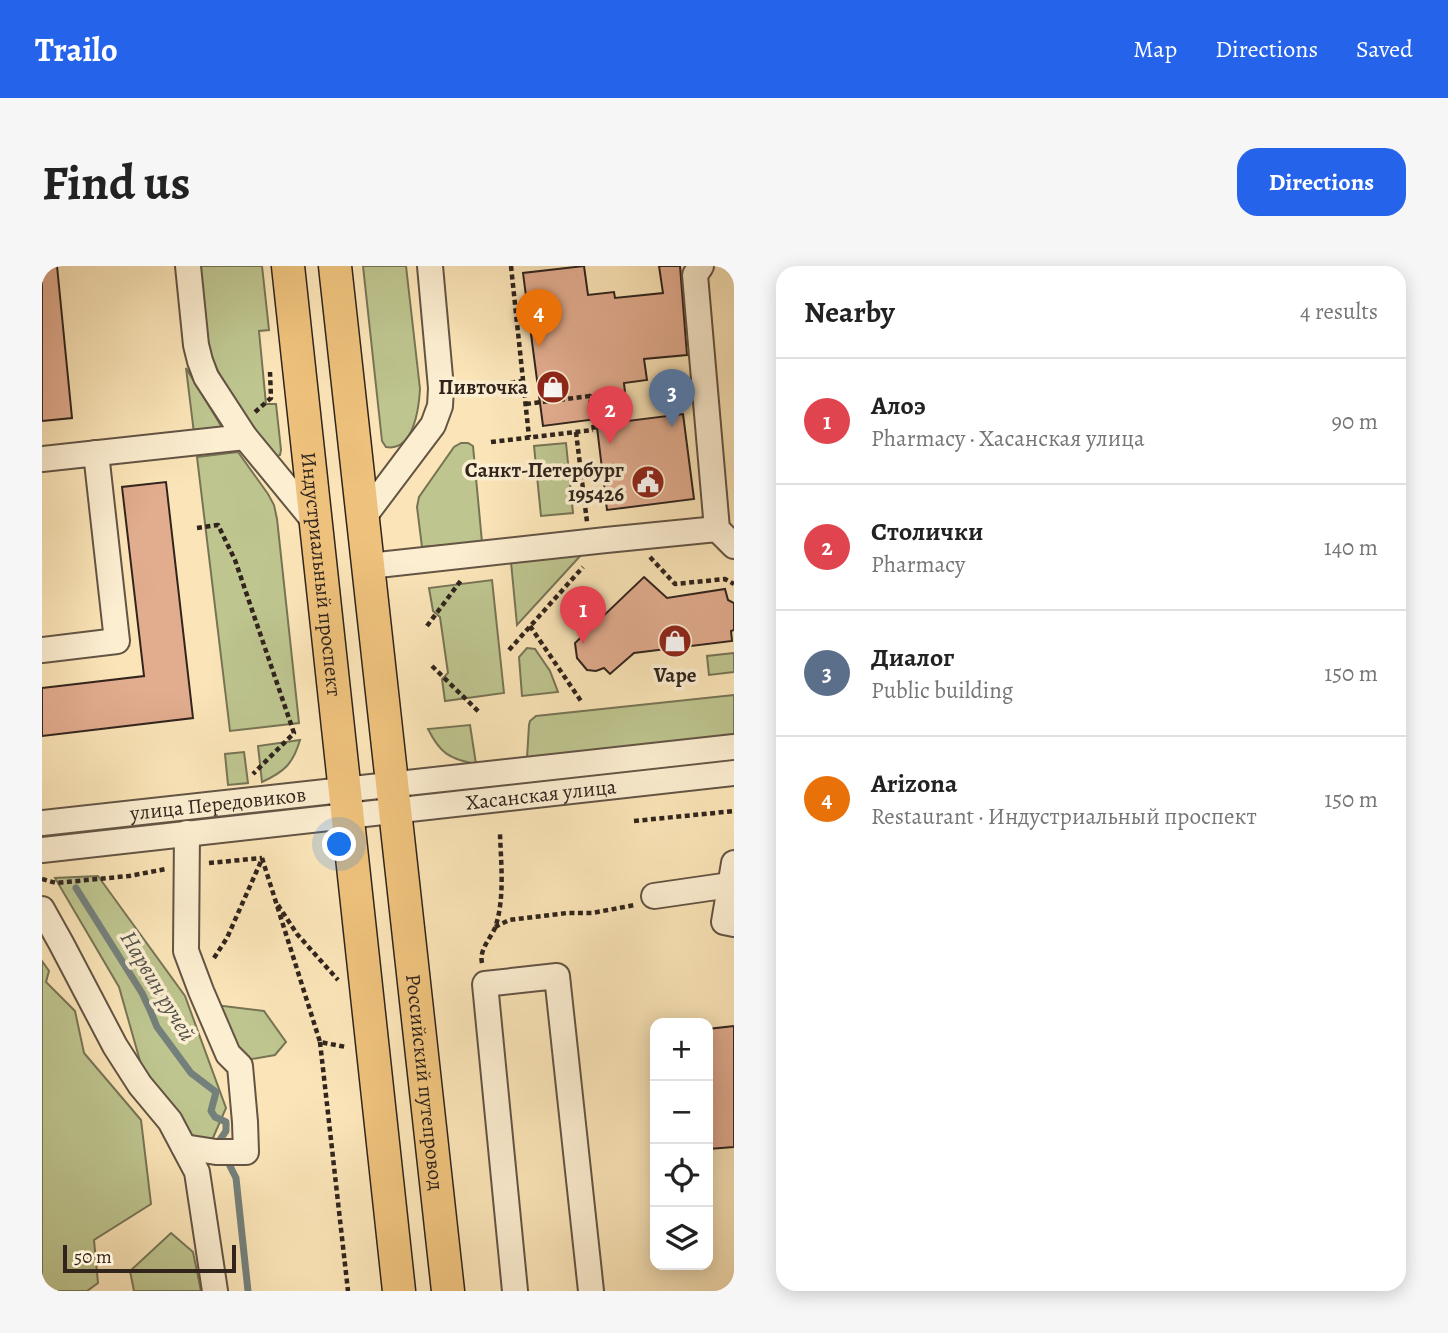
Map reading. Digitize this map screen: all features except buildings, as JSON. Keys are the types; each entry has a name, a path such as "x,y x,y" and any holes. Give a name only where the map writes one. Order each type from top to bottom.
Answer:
{"main road":[{"name":"Индустриальный проспект","path":"288,266 354,883 359,1046"},
{"path":"335,266 394,797"},
{"name":"Российский путепровод","path":"394,797 448,1291"},
{"path":"359,1046 399,1291"}],"street":[{"path":"188,266 200,361 206,377 245,437 315,522"},
{"path":"363,518 433,425 440,406 441,388 430,266"},
{"path":"369,566 598,541 726,538 695,275 701,266"},
{"path":"42,458 245,437"},
{"path":"42,650 117,642 96,453"},
{"name":"Хасанская улица","path":"394,797 734,747"},
{"name":"Хасанская улица","path":"345,802 734,774"},
{"name":"улица Передовиков","path":"42,823 345,802"},
{"name":"улица Передовиков","path":"42,850 187,834 345,802"},
{"path":"184,1147 216,1152 246,1152 240,1066 228,1054 186,951 187,834"},
{"path":"653,896 732,874 724,922 734,924"},
{"path":"42,909 115,1046 139,1085 170,1121 197,1172 215,1291"},
{"path":"515,1291 485,985 556,976 591,1291"}],"path":[{"path":"511,266 529,437"},
{"path":"245,437 248,419 271,398 270,370"},
{"path":"485,386 523,381"},
{"path":"491,442 577,435 594,430 590,396 526,404"},
{"path":"509,650 598,541 577,435"},
{"path":"197,528 218,525 235,560 294,733 253,774"},
{"path":"642,549 675,584 725,579 734,584"},
{"path":"427,626 465,575"},
{"path":"530,626 582,701"},
{"path":"432,666 479,712"},
{"path":"634,821 734,811"},
{"path":"485,985 481,956 495,927 501,895 500,834"},
{"path":"42,879 56,883 129,876 186,865 262,858"},
{"path":"262,858 320,1042 348,1291"},
{"path":"199,984 227,938 262,858"},
{"path":"495,927 520,918 592,913 650,903 653,896"},
{"path":"275,902 298,934 339,981"},
{"path":"320,1042 359,1046"}],"green space":[{"path":"200,266 262,266 269,330 259,331 266,404 276,404 280,455 275,457 270,454 232,397 214,362 206,328"},
{"path":"363,266 406,266 420,389 413,427 403,443 395,447 386,447 382,441"},
{"path":"186,368 223,429 194,433"},
{"path":"461,443 473,446 482,542 422,547 417,507 419,497 454,447"},
{"path":"566,443 573,513 541,516 534,446"},
{"path":"238,452 274,505 299,723 230,731 197,457"},
{"path":"582,554 517,625 511,562"},
{"path":"492,580 504,693 445,701 442,679 448,673 440,617 433,611 429,588"},
{"path":"527,648 535,649 550,671 558,692 522,696 519,657"},
{"path":"734,653 734,672 709,675 707,656"},
{"path":"734,695 734,736 527,758 529,725 536,716"},
{"path":"470,725 476,764 446,754 428,729"},
{"path":"300,740 287,766 262,782 258,746"},
{"path":"244,752 248,783 228,785 225,754"},
{"path":"98,876 185,996 226,1108 209,1147 188,1142 146,1082 119,987 55,878"},
{"path":"42,961 49,971 46,982 75,1011 84,1053 141,1120 151,1204 94,1240 98,1283 87,1291 42,1291"},
{"path":"215,1005 264,1011 286,1042 275,1055 241,1061"},
{"path":"171,1233 193,1252 201,1291 134,1291 130,1271"}],"waterway":[{"name":"Нарвин ручей","path":"76,888 142,993 157,1027 191,1073 216,1092 211,1111 215,1117 226,1122 226,1131 217,1144 220,1148"},
{"name":"Нарвин ручей","path":"226,1158 236,1178 248,1291"}],"place":[{"name":"Arizona","path":"539,347"},
{"name":"Пивточка","path":"553,387"},
{"name":"Диалог","path":"672,427"},
{"name":"Столички","path":"610,444"},
{"name":"Санкт-Петербург 195426","path":"648,482"},
{"name":"Vape","path":"675,641"},
{"name":"Алоэ","path":"583,644"}]}
